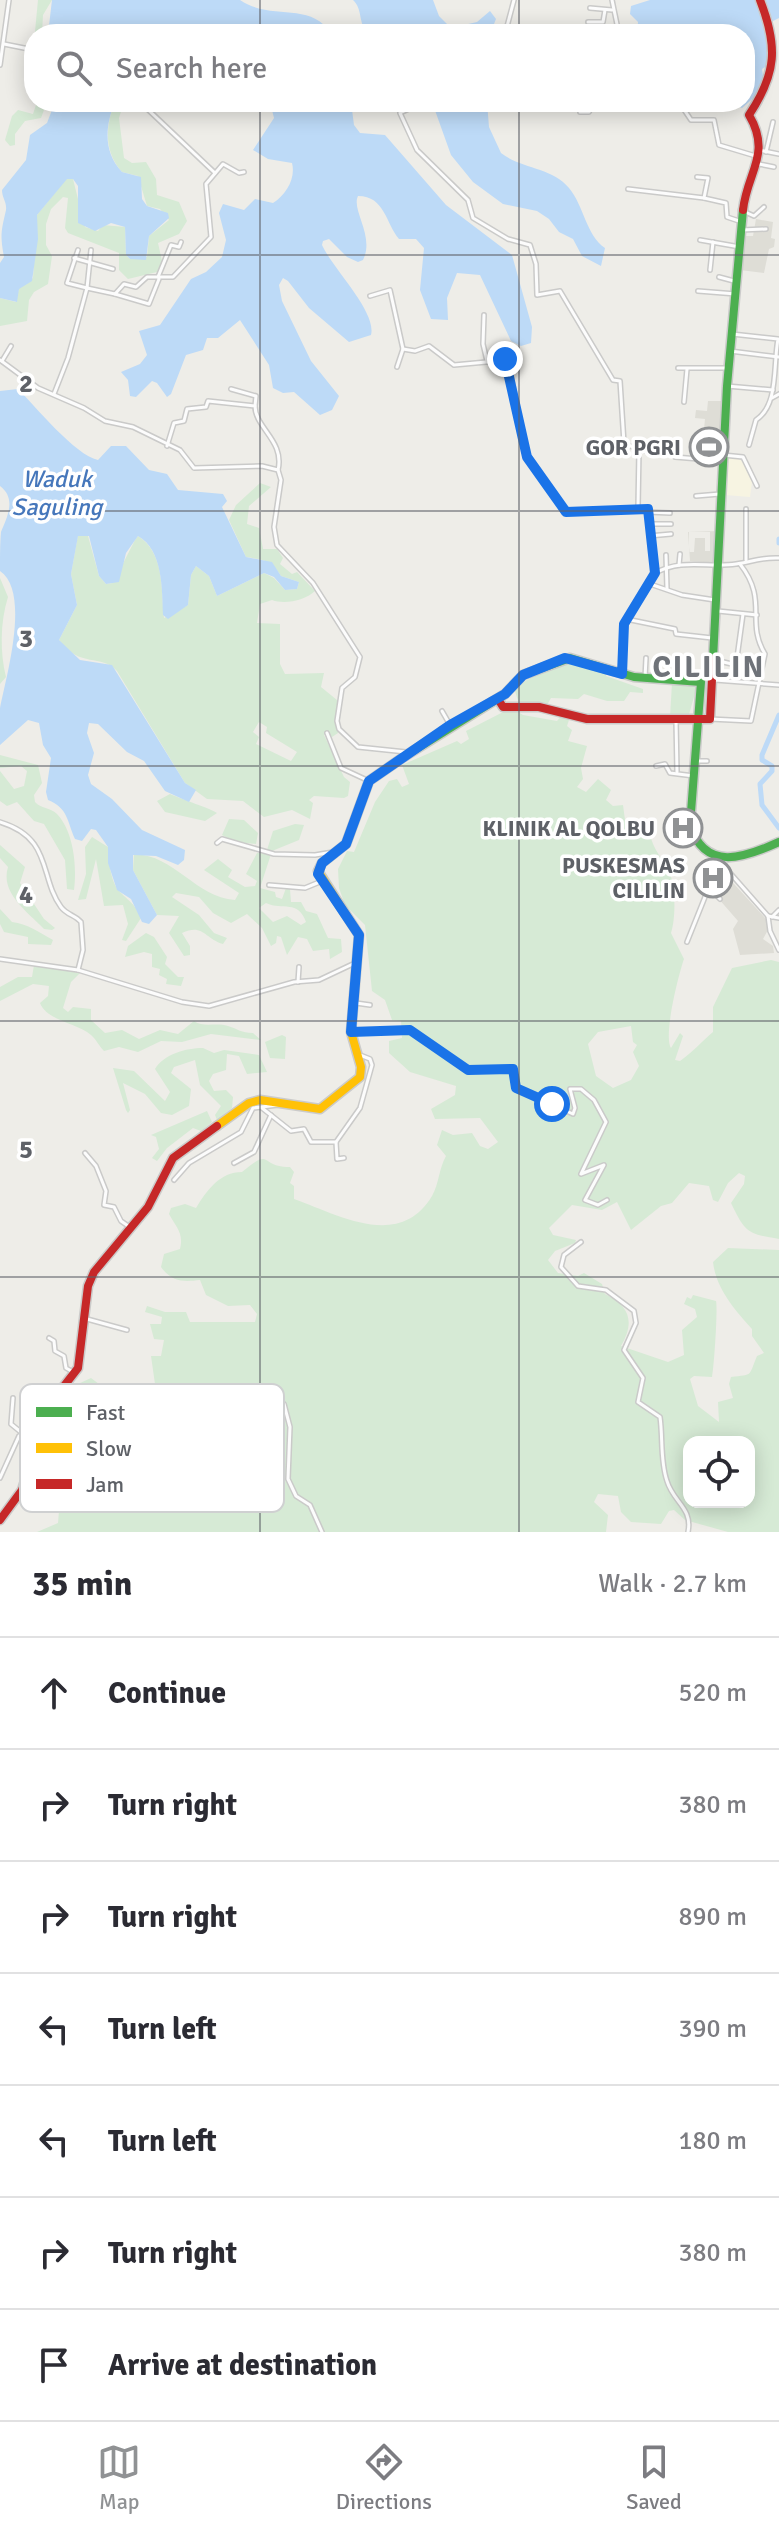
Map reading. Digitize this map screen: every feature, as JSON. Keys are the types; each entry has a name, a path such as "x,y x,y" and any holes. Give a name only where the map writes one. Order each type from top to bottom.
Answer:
{"main road":[{"path":"755,105 768,84 768,70 774,56 769,25 760,0"},
{"path":"751,112 749,115 759,132 761,156 743,211 728,368 711,659 699,721 691,831 701,846 718,859 748,857 779,842"},
{"path":"66,1384 75,1373 87,1319 91,1277 148,1207 166,1169 179,1153 249,1103 260,1100 311,1109 324,1107 360,1077 361,1067 351,1032 357,932 318,874 319,866 347,842 369,781 450,725 498,699 523,675 560,659 574,659 645,679 707,682"},
{"path":"498,699 507,708 539,707 587,719 699,721 710,719 707,682"},
{"path":"0,1520 20,1493"}],"street":[{"path":"0,65 9,0"},
{"path":"508,24 514,0"},
{"path":"612,0 616,24"},
{"path":"590,8 612,10"},
{"path":"588,22 603,22 605,10"},
{"path":"4,44 24,48"},
{"path":"151,112 215,173"},
{"path":"405,112 400,115 421,156 468,200 473,218 508,239 530,245 536,264 537,295 559,291 569,301 610,375 620,381 624,443 639,450 675,452 675,457 681,458 743,457 757,486"},
{"path":"580,112 589,112"},
{"path":"686,112 691,120 714,120 719,145 761,156 779,154"},
{"path":"761,156 773,122"},
{"path":"761,156 774,167"},
{"path":"115,294 124,284 136,287 147,277 173,278 211,237 205,185 223,164 239,173 244,172"},
{"path":"697,177 708,179 704,198"},
{"path":"628,189 726,203 727,217 742,226 766,229"},
{"path":"743,211 754,216 764,207"},
{"path":"700,240 740,247"},
{"path":"78,250 67,283 149,304 171,245 178,247 181,242"},
{"path":"710,270 713,242"},
{"path":"54,394 68,358 87,288 91,250"},
{"path":"74,258 113,269"},
{"path":"719,277 738,281"},
{"path":"370,296 390,290 403,349 397,367"},
{"path":"698,291 736,294"},
{"path":"484,315 483,344 487,361"},
{"path":"732,334 777,339 772,398 764,414 756,420 749,445"},
{"path":"11,346 1,360 38,388 105,421 130,426 183,453 195,469 262,466 278,470"},
{"path":"403,349 415,351 429,346 454,365 509,361 527,457 566,512 646,507 655,573"},
{"path":"730,351 777,356"},
{"path":"678,368 728,368"},
{"path":"684,402 687,369"},
{"path":"727,386 773,390"},
{"path":"231,389 256,396 256,415 279,453 281,480 274,527 277,545 316,587 360,658 355,677 342,688 337,721 339,729 358,747 409,753"},
{"path":"772,398 779,394"},
{"path":"167,446 174,423 184,421 188,408 206,407 208,401 255,406"},
{"path":"638,507 639,450"},
{"path":"696,496 720,494"},
{"path":"746,509 746,560"},
{"path":"648,512 670,513"},
{"path":"648,524 671,524"},
{"path":"649,536 671,534"},
{"path":"679,565 680,554"},
{"path":"666,555 669,567 667,589"},
{"path":"622,674 626,619 655,573 679,565 740,564 746,560 779,558"},
{"path":"710,719 751,721 766,655 757,640 755,586 740,564"},
{"path":"649,583 682,595 715,600"},
{"path":"714,611 757,615"},
{"path":"711,659 736,665 743,614"},
{"path":"626,619 675,629 676,634 712,638"},
{"path":"645,679 646,658"},
{"path":"707,682 779,685"},
{"path":"442,711 450,725"},
{"path":"676,720 677,772"},
{"path":"327,733 342,770 369,781"},
{"path":"696,761 707,761"},
{"path":"656,766 665,764 670,773 694,776"},
{"path":"0,822 36,848 45,859 61,907 81,922 83,950 78,970"},
{"path":"217,843 222,839 279,854 315,855 341,850"},
{"path":"720,899 700,878 704,868 718,859 770,916 779,918"},
{"path":"269,885 305,888 322,881"},
{"path":"687,942 709,887"},
{"path":"770,916 779,910"},
{"path":"770,916 770,931 779,950"},
{"path":"0,959 78,970 201,1006 218,1006 338,973 357,960"},
{"path":"298,982 299,967"},
{"path":"352,1002 370,1005"},
{"path":"351,1032 410,1030 468,1070 513,1069 516,1088 573,1114 575,1108 570,1089 581,1089 594,1100 606,1122 581,1174 604,1166 585,1200 598,1205 607,1200"},
{"path":"344,1158 337,1159 336,1142 359,1111 372,1065 370,1059 357,1054"},
{"path":"174,1180 189,1163 241,1132 253,1108 279,1104"},
{"path":"262,1108 291,1131 304,1129 311,1142 336,1142"},
{"path":"234,1163 254,1152 271,1115"},
{"path":"85,1153 96,1166 106,1191 103,1205 114,1207 121,1221 131,1228"},
{"path":"581,1242 564,1255 561,1267 578,1286 606,1290 634,1311 636,1323 624,1350 643,1378 638,1402 660,1417 664,1472 672,1493 687,1509 688,1532"},
{"path":"87,1319 127,1330"},
{"path":"49,1338 54,1341 55,1351 64,1356 66,1368 75,1373"},
{"path":"13,1398 11,1424 20,1431"},
{"path":"284,1407 290,1424 288,1479 296,1496 310,1505 322,1532"},
{"path":"0,1478 20,1437"}],"shaded area":[{"path":"756,219 773,222 771,238 775,239 774,247 769,249 764,273 740,270 743,236 753,236"},
{"path":"708,401 723,401 722,440 703,439 705,419 695,418 696,410 707,411"},
{"path":"728,456 738,457 747,467 752,482 750,497 725,495"},
{"path":"717,531 716,563 690,561 689,552 694,552 695,538 705,538 705,551 710,551 710,532 689,532 689,546 688,532"},
{"path":"724,873 766,919 769,928 763,939 773,946 774,953 740,955 733,929 738,921 711,890"}],"green space":[{"path":"38,0 52,0 43,15 43,24 36,24"},
{"path":"18,110 33,114 43,112 41,118 25,121 15,134 15,145 10,146 5,140 12,116"},
{"path":"112,112 121,112 124,158 132,163 146,162 156,179 157,195 179,202 187,221 179,234 158,243 162,261 157,272 128,279 119,270 119,253 68,233 65,228 68,198 63,197 51,209 46,224 46,245 52,256 48,284 34,292 29,300 27,321 0,326 0,298 16,302 19,288 33,278 37,215 66,179 73,179 85,227 98,231 103,225 125,227 126,255 130,259 147,257 149,236 169,220 160,209 147,206 138,176 122,172 116,164 109,147"},
{"path":"260,483 271,487 249,506 247,524 259,528 263,549 277,549 283,558 280,564 292,574 297,572 315,591 295,601 272,600 260,604 257,623 280,624 280,664 285,674 324,673 321,687 337,700 338,733 332,737 327,733 324,735 344,777 350,782 348,796 314,796 309,800 313,803 310,819 292,810 264,817 243,801 207,799 185,783 117,671 104,663 75,655 59,640 77,605 71,574 78,535 88,536 99,576 106,584 113,583 138,536 147,543 160,573 164,618 188,605 191,575 196,566 209,576 217,596 264,573 274,578 285,590 297,589 299,582 281,576 262,560 246,557 229,520 236,505","holes":["259,722 267,727 266,733 297,752 291,761 256,744 259,737 253,732"]},
{"path":"0,578 8,597 2,637 6,677 0,684"},
{"path":"561,659 606,672 606,676 643,689 643,693 630,692 624,701 607,701 584,694 578,699 551,698 547,705 536,704 534,709 520,707 514,688"},
{"path":"672,683 697,686 688,718 670,717"},
{"path":"511,708 523,715 557,721 562,715 570,717 567,726 572,730 568,741 587,746 581,768 583,779 577,787 586,792 598,779 611,790 606,800 613,806 623,805 625,820 636,829 649,828 654,845 671,875 674,918 671,933 684,959 669,1031 671,1048 680,1033 683,1036 675,1060 685,1058 713,1032 713,1007 732,968 771,960 779,962 779,1239 753,1233 740,1220 731,1203 744,1184 745,1176 739,1173 728,1183 718,1202 713,1200 709,1186 689,1183 672,1203 661,1206 631,1230 617,1202 602,1210 572,1205 549,1228 553,1235 576,1240 575,1243 555,1251 548,1260 558,1273 578,1276 584,1273 602,1284 605,1294 625,1309 629,1322 621,1346 668,1362 684,1355 682,1330 697,1317 695,1309 684,1304 687,1297 691,1299 693,1295 716,1301 712,1377 694,1376 690,1379 698,1406 719,1422 718,1402 733,1398 729,1384 731,1377 749,1374 757,1356 764,1353 752,1336 752,1329 722,1290 713,1262 728,1248 779,1250 779,1532 728,1532 685,1520 674,1510 669,1511 661,1524 631,1522 621,1512 618,1496 598,1494 594,1502 608,1515 606,1532 37,1532 58,1523 59,1512 284,1512 284,1384 155,1384 151,1356 161,1356 164,1340 154,1339 150,1324 161,1324 162,1317 145,1312 147,1306 165,1312 186,1312 190,1322 255,1322 257,1314 250,1305 228,1306 206,1295 200,1280 178,1280 161,1267 164,1254 180,1249 179,1230 169,1214 171,1208 185,1204 196,1208 221,1179 242,1172 262,1159 290,1167 294,1172 290,1183 294,1186 294,1199 367,1224 403,1222 418,1213 432,1196 446,1156 437,1145 442,1130 453,1135 472,1133 480,1146 488,1149 498,1142 480,1118 435,1119 431,1109 455,1095 456,1086 410,1072 389,1053 389,1041 402,1038 401,1021 392,1020 385,1000 372,991 365,925 345,905 339,888 338,869 347,851 354,852 375,802 389,781 397,779 402,787 409,784 402,765 457,741 461,744 469,739 466,731","holes":["631,1026 633,1042 637,1045 633,1052 639,1066 631,1080 613,1088 596,1076 588,1044 598,1032"]},
{"path":"0,755 38,765 42,783 34,795 35,802 57,814 67,830 74,861 74,890 67,889 65,860 44,824 34,821 17,802 7,806 0,801 0,771 14,789 24,786 27,771 21,766 0,768"},
{"path":"170,794 217,813 205,821 165,812 157,801"},
{"path":"229,819 244,820 258,833 256,844 236,842 222,835"},
{"path":"295,824 304,825 299,840 272,851 260,888 275,892 276,897 282,899 286,888 290,889 291,902 301,902 306,911 317,914 328,938 341,939 342,952 330,959 329,949 313,951 307,939 298,937 287,955 281,937 277,936 276,943 271,946 262,928 247,914 231,923 213,913 199,897 176,893 172,897 199,915 214,933 227,938 223,944 199,931 189,930 182,933 190,946 190,955 184,956 169,933 179,916 157,915 133,870 134,854 161,861 208,892 235,900 239,893 204,870 218,859 232,870 228,877 245,887 255,886 257,881 246,874 257,853 266,853 273,831","holes":["266,903 299,910 306,922 301,925 287,916 273,922 259,908"]},
{"path":"92,837 108,847 114,883 141,918 126,941 122,940 128,924 123,905 104,906 96,859 86,899 78,900 86,874 85,847"},
{"path":"0,845 25,867 20,883 44,919 55,928 52,930 44,929 11,893 8,867 0,858"},
{"path":"0,909 12,922 28,926 53,940 51,945 28,944 28,937 4,932 0,924"},
{"path":"146,933 154,937 167,957 165,964 178,977 184,977 181,986 166,984 167,979 159,975 160,969 152,967 152,954 144,952 125,957 128,946"},
{"path":"34,965 80,973 71,982 63,1008 68,1012 73,1007 91,1009 91,1020 105,1033 122,1030 139,1039 160,1030 178,1034 194,1021 253,1033 261,1040 211,1034 182,1042 161,1041 138,1052 119,1047 104,1051 91,1035 44,1009 40,1003 48,996 49,986 33,984 0,1001 0,987 18,977 32,977"},
{"path":"282,1035 286,1037 285,1059 270,1058 265,1042"},
{"path":"203,1048 214,1053 224,1050 259,1055 267,1072 247,1074 239,1056 227,1054 226,1070 213,1074 209,1081 214,1091 226,1090 233,1097 232,1108 217,1120 215,1115 221,1106 200,1085 195,1060 174,1067 171,1073 191,1089 189,1106 172,1115 161,1113 145,1094 123,1083 130,1110 128,1113 113,1068 134,1071 165,1101 170,1092 155,1069 164,1059 176,1053"},
{"path":"207,1111 212,1122 201,1131 193,1128 167,1148 157,1161 152,1158 159,1149 156,1137 151,1135"},
{"path":"91,1378 99,1384 78,1384"}],"water":[{"path":"52,0 240,0 265,10 313,17 323,24 49,24"},
{"path":"353,0 433,0 439,16 447,24 362,24"},
{"path":"650,0 779,0 779,18 771,22 770,64 762,69 765,88 755,97 755,24 638,24 630,14 631,6"},
{"path":"490,11 496,19 494,24 468,24 477,22"},
{"path":"51,112 112,112 108,129 111,156 122,172 141,177 142,199 147,206 168,213 169,218 149,236 146,260 130,259 126,255 125,227 111,223 95,231 78,223 78,186 73,179 67,179 37,215 38,239 32,281 19,289 17,302 0,298 6,207 2,190 26,160 30,135 47,123"},
{"path":"272,112 352,112 354,125 360,133 385,135 446,205 512,255 532,327 531,343 521,346 511,341 480,275 457,273 447,298 448,320 431,319 420,290 424,248 416,239 399,239 379,206 367,197 358,196 366,242 363,260 358,262 347,257 329,239 322,245 361,303 371,326 371,335 349,342 309,308 288,281 283,278 279,285 282,301 311,361 339,396 332,410 320,415 294,392 283,393 273,388 269,365 240,320 218,338 207,338 203,350 186,355 171,394 167,397 152,381 136,397 130,396 128,380 121,372 140,364 147,355 139,331 160,325 191,279 206,272 222,257 226,240 219,213 223,204 244,210 255,199 273,203 289,186 293,174 292,163 268,159 253,150 274,118"},
{"path":"436,112 488,112 489,127 501,153 554,176 569,188 593,236 605,248 601,266 582,256 573,239 559,232 549,219 537,211 503,204 473,182 451,155"},
{"name":"Waduk Saguling","path":"18,389 67,440 89,456 98,460 111,446 126,446 149,470 167,474 178,490 223,494 227,501 222,507 246,557 272,562 281,576 299,582 297,589 285,590 274,577 264,573 217,596 209,576 196,566 191,575 188,605 168,619 163,615 157,560 146,542 138,536 126,553 119,582 106,584 99,576 89,536 78,536 71,574 77,605 59,640 80,660 112,665 185,783 196,790 189,802 165,791 144,761 127,752 98,724 89,723 87,733 94,753 88,775 91,784 112,799 142,830 185,850 184,860 178,865 156,856 133,855 133,870 157,915 149,924 142,922 131,899 117,890 108,863 108,847 96,830 91,829 82,841 75,839 63,811 48,800 46,792 51,758 43,745 39,723 28,720 0,745 0,708 11,657 15,615 9,582 0,571 1,532 9,502 0,486 0,391"}],"waterway":[{"path":"779,715 762,755 762,760 772,766 772,771 760,784 762,805 779,828"}],"traffic: fast":[{"path":"713,659 727,386 743,210"},
{"path":"405,756 505,694 523,675 570,658 634,677 701,682 690,825 697,840 705,850 727,857 752,853 779,842"}],"traffic: slow":[{"path":"217,1126 249,1103 260,1100 320,1109 360,1077 361,1067 351,1032 359,935 318,871 322,863 346,844 369,781 405,756"}],"traffic: jam":[{"path":"755,105 765,86 772,59 770,31 760,0"},
{"path":"743,210 758,152 751,112"},
{"path":"498,699 503,707 539,707 587,719 710,719 713,659"},
{"path":"66,1384 78,1368 88,1286 94,1272 148,1207 173,1158 217,1126"},
{"path":"0,1520 20,1493"}],"place":[{"name":"GOR PGRI","path":"709,447"},
{"name":"KLINIK AL QOLBU","path":"683,828"},
{"name":"PUSKESMAS CILILIN","path":"713,878"}],"district":[{"name":"CILILIN","path":"709,667"}],"route":[{"path":"505,359 509,361 510,382 527,457 566,512 648,509 655,573 624,624 622,674 565,658 523,675 505,694 450,725 369,781 346,844 322,863 318,874 359,935 351,1032 410,1030 468,1070 482,1072 501,1066 513,1069 516,1088 543,1097 552,1104"}]}
